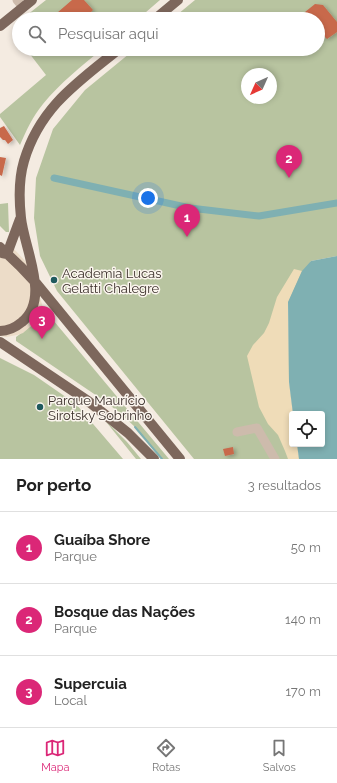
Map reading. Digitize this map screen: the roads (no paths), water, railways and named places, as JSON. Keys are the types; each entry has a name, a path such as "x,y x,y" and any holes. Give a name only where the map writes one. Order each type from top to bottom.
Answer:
{"main road":[{"path":"13,12 20,4 32,0"},
{"path":"163,12 178,0"},
{"path":"0,26 12,13"},
{"path":"0,332 17,326 24,320 35,299 36,283 23,235 20,217 20,187 24,162 32,138 56,102 75,84 109,56"},
{"path":"20,217 2,251 20,266 36,283 180,459"},
{"path":"0,342 88,401 128,433 154,459"},
{"path":"0,348 27,359"}],"street":[{"path":"237,432 257,428 275,459"}],"water":[{"path":"337,256 337,459 299,459 297,447 325,447 325,411 293,411 289,382 288,302 302,271 311,261"}],"waterway":[{"path":"54,178 190,208 259,216 337,203"},
{"path":"135,427 162,459"}],"place":[{"name":"Bosque das Nações","path":"289,178"},
{"name":"Guaíba Shore","path":"187,237"},
{"name":"Academia Lucas Gelatti Chalegre","path":"54,280"},
{"name":"Supercuia","path":"42,339"},
{"name":"Parque Maurício Sirotsky Sobrinho","path":"40,407"}]}
